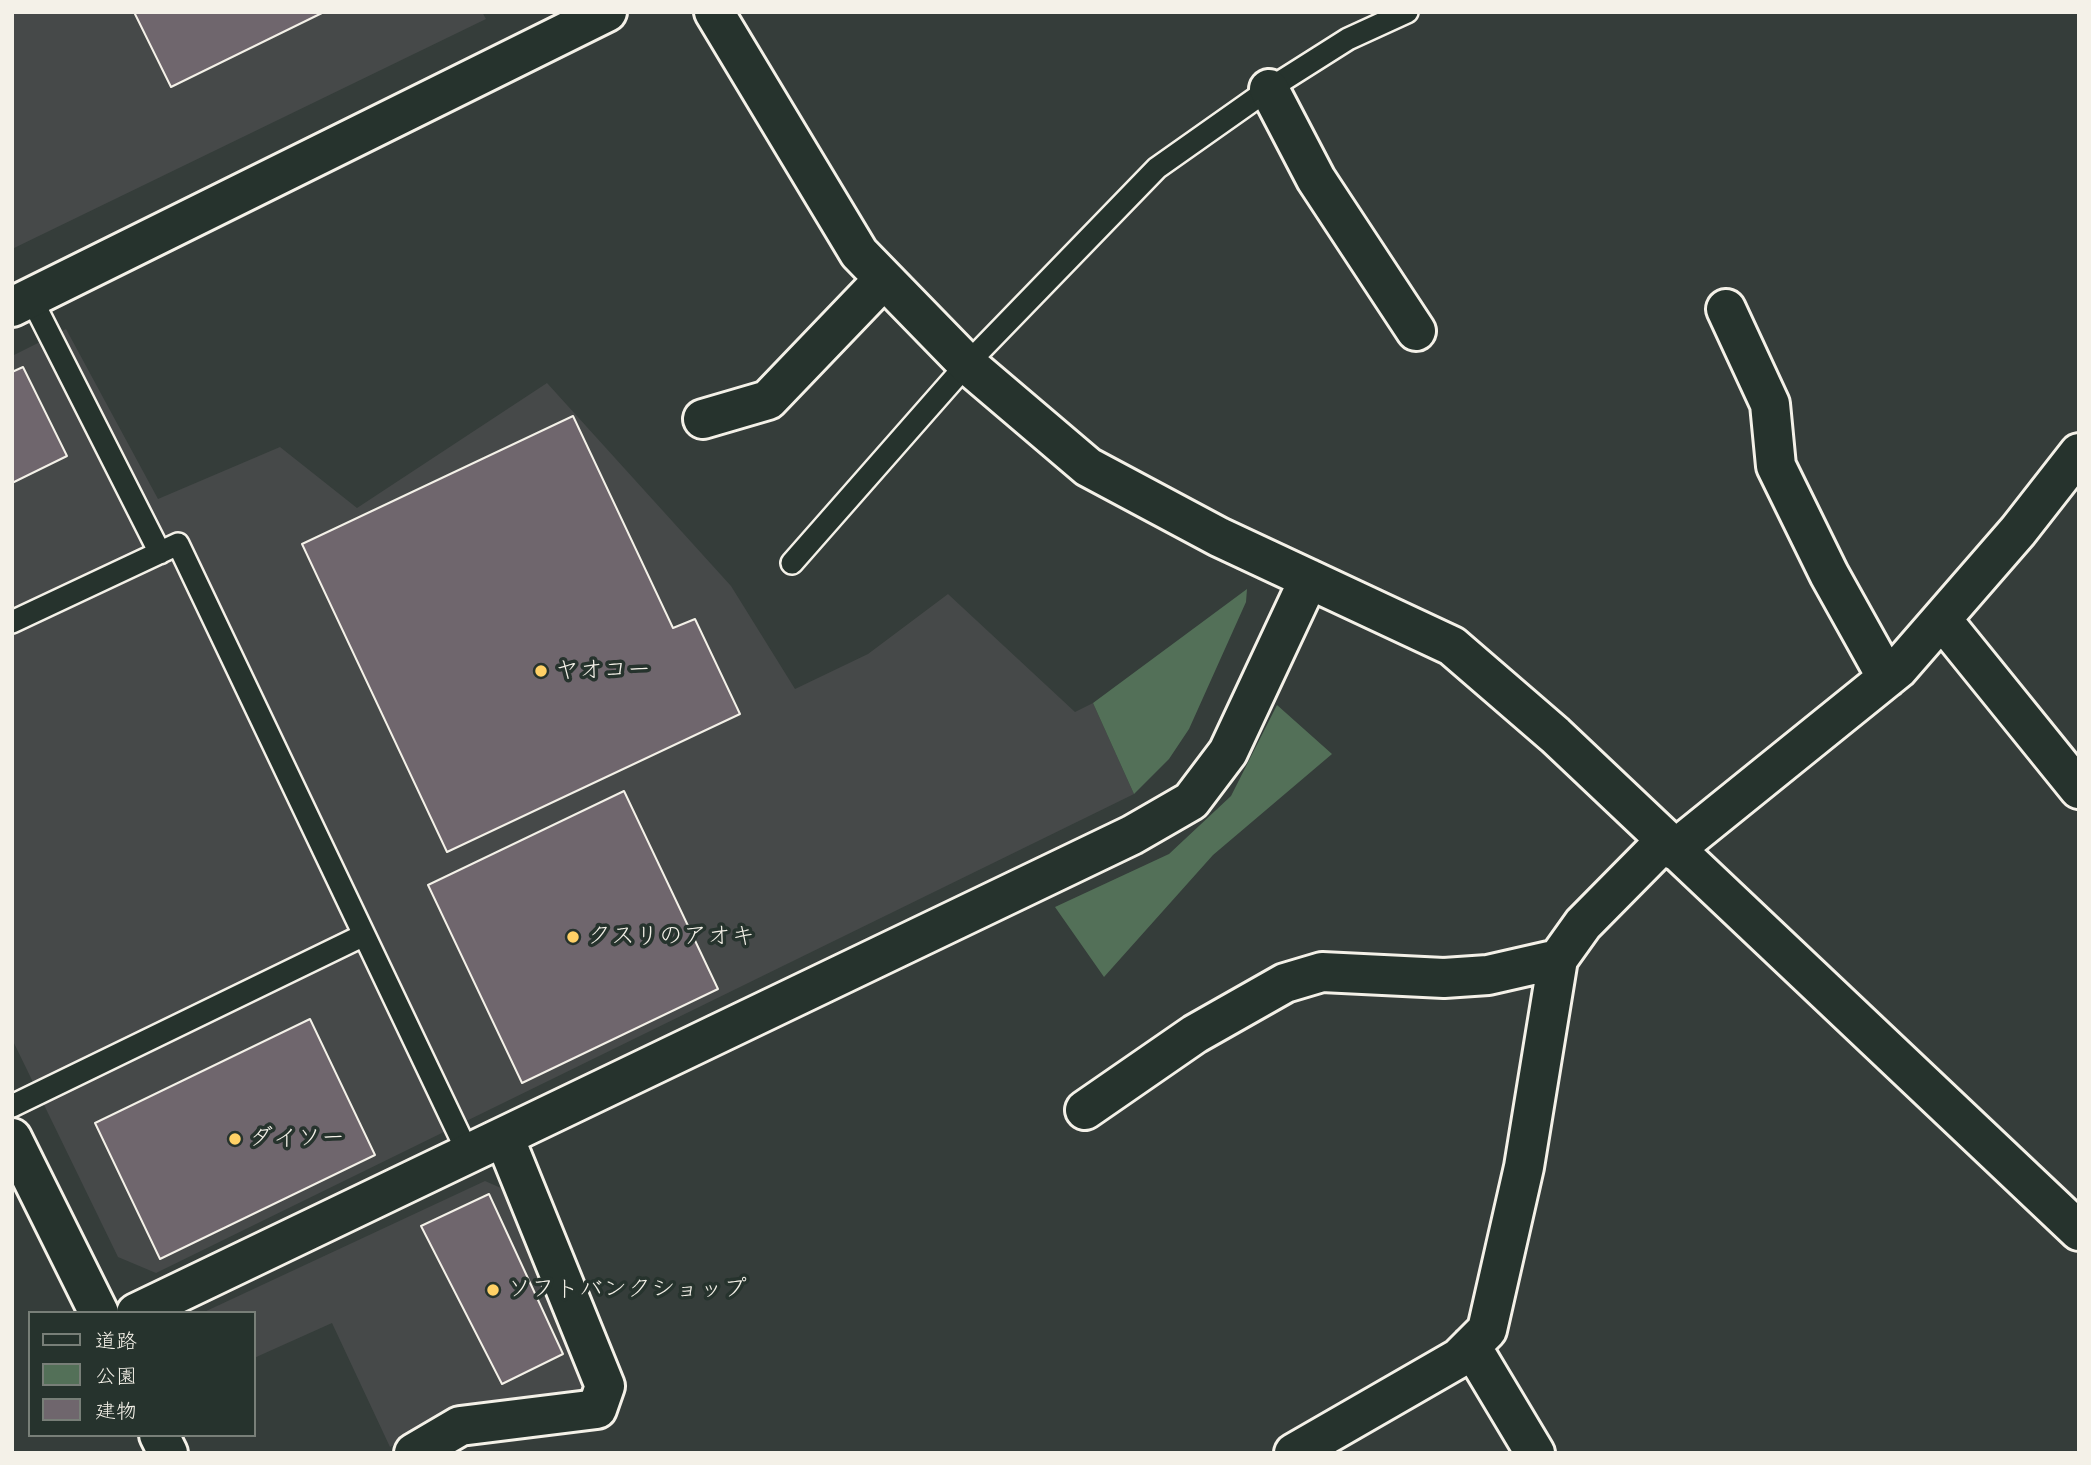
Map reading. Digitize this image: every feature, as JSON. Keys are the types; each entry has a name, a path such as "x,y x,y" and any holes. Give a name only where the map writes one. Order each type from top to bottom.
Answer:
{"street":[{"path":"22,303 607,12"},
{"path":"714,12 859,253 967,364 1088,467 1219,537 1452,646 1555,736 2079,1231"},
{"path":"1269,89 1316,178 1416,331"},
{"path":"703,419 768,400 884,279"},
{"path":"1726,309 1770,404 1776,466 1829,574 1887,678"},
{"path":"1294,1453 1459,1358 1487,1331 1521,1181 1558,959 1583,924 1670,845 1887,678 2072,480"},
{"path":"140,1311 1132,835 1191,801 1227,752 1309,579"},
{"path":"1943,621 2079,789"},
{"path":"1085,1110 1195,1034 1284,983 1322,972 1444,978 1488,975 1558,959"},
{"path":"414,1453 460,1426 597,1409 605,1386 504,1137"},
{"path":"12,1138 98,1311"},
{"path":"1471,1346 1535,1453"},
{"path":"160,1437 168,1453"}],"lane":[{"path":"792,563 967,364 1157,168 1269,89 1348,39 1407,12"},
{"path":"22,303 160,553"},
{"path":"12,622 178,544 468,1153"},
{"path":"12,1106 364,935"}],"shaded area":[{"path":"12,12 482,12 486,19 12,249"},
{"path":"66,329 158,499 280,447 357,508 547,383 731,586 795,689 868,654 948,594 1075,712 1093,703 1134,794 156,1273 118,1257 12,1039 12,356"},
{"path":"485,1181 501,1188 585,1383 574,1398 453,1418 390,1447 332,1323 256,1357 256,1311 206,1311"}],"green space":[{"path":"1247,589 1246,602 1189,729 1169,759 1134,794 1093,703"},
{"path":"1277,705 1332,754 1213,855 1104,977 1055,907 1169,854 1231,796"}],"building":[{"path":"134,12 324,12 171,87"},
{"path":"23,367 67,456 12,483 12,372"},
{"name":"ヤオコー","path":"573,416 673,628 695,619 740,714 447,852 302,544"},
{"name":"クスリのアオキ","path":"624,791 718,989 522,1083 428,885"},
{"name":"ダイソー","path":"310,1019 375,1155 160,1259 95,1123"},
{"name":"ソフトバンクショップ","path":"489,1194 563,1354 502,1384 421,1226"}],"place":[{"name":"ヤオコー","path":"541,671"},
{"name":"クスリのアオキ","path":"573,937"},
{"name":"ダイソー","path":"235,1139"},
{"name":"ソフトバンクショップ","path":"493,1290"}]}
